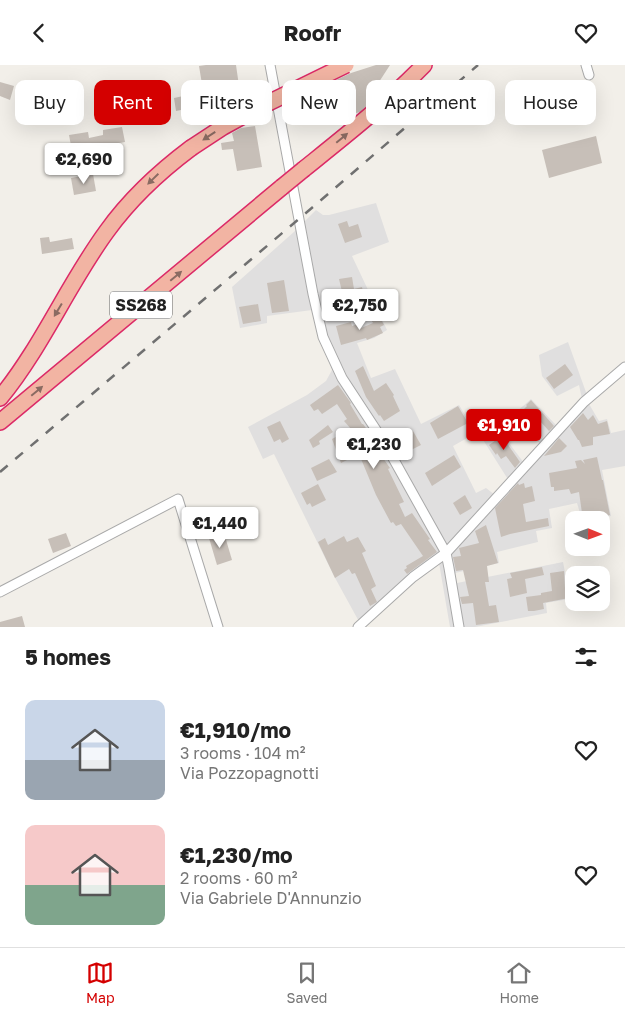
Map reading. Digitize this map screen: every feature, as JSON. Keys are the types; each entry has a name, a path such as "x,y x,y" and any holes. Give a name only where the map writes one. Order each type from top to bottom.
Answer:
{"highway":[{"path":"0,398 26,361 107,231 142,190 190,148 223,127 346,65"},
{"name":"SS268","path":"0,422 390,98 424,65"}],"street":[{"path":"270,65 313,294 323,337 342,378 384,442 446,553 459,627"},
{"path":"586,65 589,75"},
{"path":"358,627 412,577 446,553 584,402 625,367"},
{"path":"0,592 178,499 218,627"}],"shaded area":[{"path":"376,203 389,242 352,256 387,330 374,338 357,343 371,378 395,369 421,424 459,405 476,433 453,446 476,493 486,488 495,495 509,481 480,435 496,426 524,463 540,444 514,414 531,399 556,425 582,399 579,385 557,396 542,376 539,355 568,342 587,395 600,392 589,404 599,421 607,419 611,433 625,430 625,466 602,470 611,516 610,511 579,511 577,503 549,509 552,528 536,531 538,542 497,552 499,563 455,573 457,583 563,562 565,600 546,603 547,613 475,627 450,627 439,563 413,580 362,627 334,576 274,454 263,459 248,427 307,395 326,381 332,370 312,310 267,316 267,323 240,328 232,287 316,210 323,215"}],"building":[{"path":"236,65 238,80 201,80 199,66"},
{"path":"376,65 390,65 380,80 366,80 366,106 356,113 356,80 336,80"},
{"path":"0,82 14,86 10,100 0,96"},
{"path":"181,96 181,110 176,111 174,98"},
{"path":"255,126 262,167 237,171 233,149 222,150 221,143 234,141 232,133 241,128"},
{"path":"122,127 125,142 72,151 69,135 88,132 89,138 103,135 103,130"},
{"path":"596,136 602,163 549,178 542,150"},
{"path":"93,174 96,191 74,195 71,178"},
{"path":"347,221 349,227 358,224 362,237 345,243 338,224"},
{"path":"49,237 50,242 72,238 74,249 42,254 40,238"},
{"path":"352,277 354,289 362,287 364,297 358,298 357,296 344,300 339,279"},
{"path":"284,280 289,311 272,313 267,283"},
{"path":"258,304 261,321 243,324 239,307"},
{"path":"377,312 384,325 380,327 383,333 367,340 366,338 341,345 336,326 351,322 352,326 358,324 359,329 373,323 369,316"},
{"path":"565,364 573,375 554,389 546,378"},
{"path":"363,366 374,391 386,383 394,395 400,411 384,421 366,397 355,371"},
{"path":"338,385 351,403 362,424 381,449 378,451 390,468 388,469 404,502 399,504 405,517 412,513 437,552 407,574 404,570 407,568 406,566 423,556 401,524 396,526 393,522 391,523 376,495 359,454 341,463 332,439 351,429 344,421 347,419 337,404 322,414 318,409 314,411 310,405"},
{"path":"531,400 554,426 549,431 531,411 527,415 523,410"},
{"path":"458,406 468,423 438,439 430,423"},
{"path":"583,413 588,420 593,415 598,424 607,421 610,434 593,437 593,445 582,447 570,427"},
{"path":"280,421 289,439 282,443 280,439 274,442 267,427"},
{"path":"328,425 333,432 319,441 320,444 313,448 309,440"},
{"path":"413,431 421,445 403,454 395,440"},
{"path":"502,436 520,462 515,468 506,456 501,459 489,445"},
{"path":"559,438 567,446 561,452 544,456"},
{"path":"454,455 461,467 432,486 425,473"},
{"path":"597,457 609,511 582,511 579,492 571,494 569,489 554,491 554,487 551,487 549,473 577,468 575,461 581,460 585,464 583,460"},
{"path":"329,459 337,472 317,481 311,468"},
{"path":"518,483 519,485 524,483 525,488 532,486 535,501 523,504 526,522 548,518 549,526 501,537 495,508"},
{"path":"318,484 326,500 312,507 310,503 307,505 301,493"},
{"path":"465,495 472,508 460,515 453,503"},
{"path":"486,525 498,563 487,566 489,582 485,582 489,606 496,605 499,622 476,625 473,603 462,604 460,597 469,596 463,570 456,571 453,557 461,556 459,548 479,543 475,531"},
{"path":"66,533 71,546 53,553 48,539"},
{"path":"224,533 232,560 217,565 209,538"},
{"path":"344,536 347,542 358,537 366,551 362,553 376,586 371,589 377,602 370,606 355,573 352,574 349,569 335,578 318,542 325,538 328,545"},
{"path":"542,567 544,575 525,579 527,593 510,597 507,579 512,578 510,573"},
{"path":"564,571 565,599 543,603 544,609 528,611 526,597 552,591 550,573"},
{"path":"22,616 25,627 0,627 0,622"}],"railway":[{"path":"0,472 478,65"}]}
